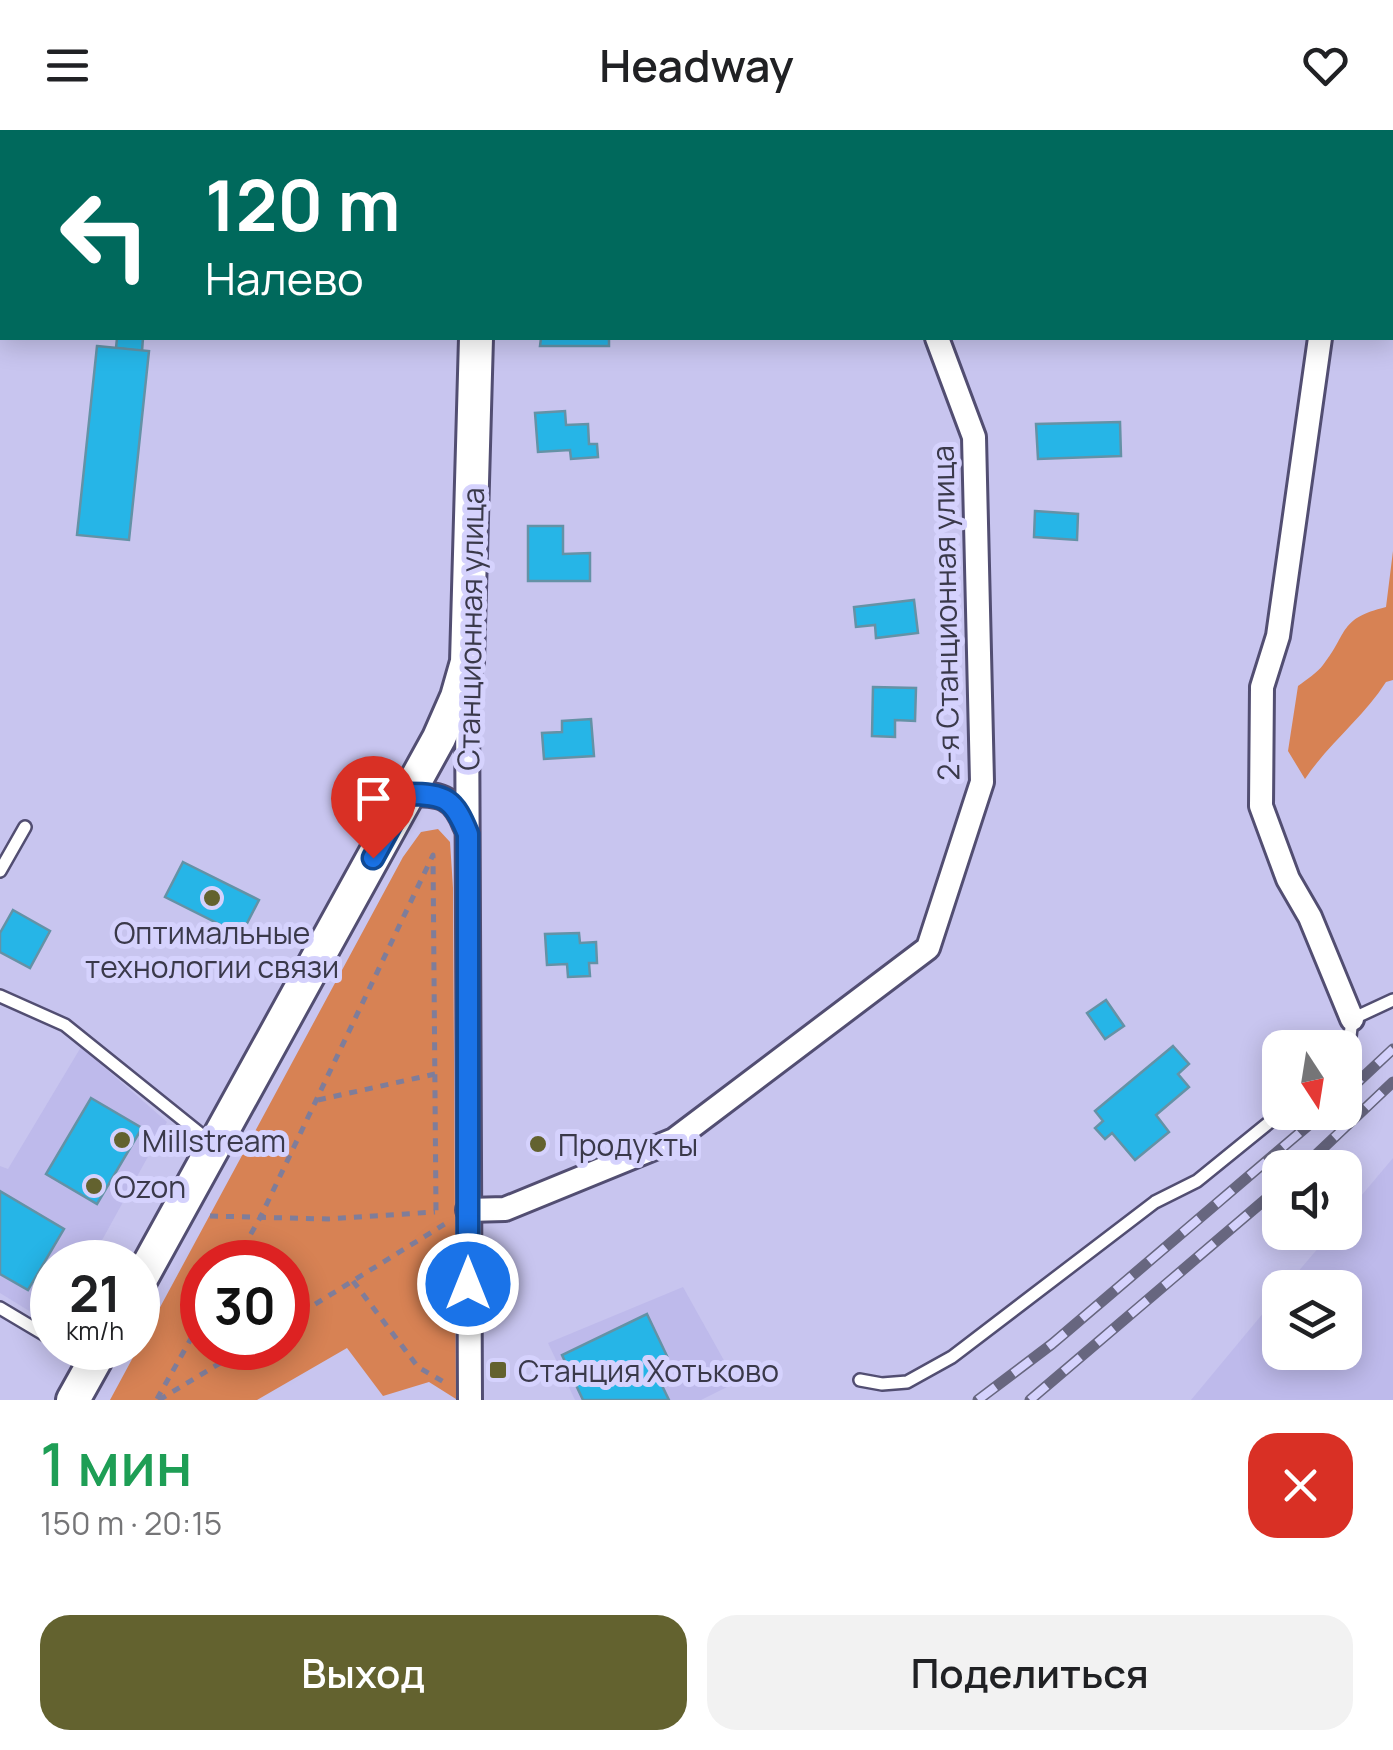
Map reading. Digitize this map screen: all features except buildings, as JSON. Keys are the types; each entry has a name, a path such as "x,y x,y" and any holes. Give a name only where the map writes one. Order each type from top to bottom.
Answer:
{"main road":[{"name":"Станционная улица","path":"468,662 476,340"},
{"path":"160,1244 408,794 458,697 468,662"},
{"path":"73,1400 83,1370"}],"street":[{"name":"2-я Станционная улица","path":"468,1210 505,1209 674,1140 928,948 982,782 974,437 938,340"},
{"path":"1320,340 1278,636 1262,687 1261,806 1288,878 1310,917 1352,1019"},
{"name":"Станционная улица","path":"463,1395 468,1210 468,662"},
{"path":"408,794 436,794 458,808 468,834"}],"lane":[{"path":"0,871 24,826"},
{"path":"0,996 65,1026 214,1145"},
{"path":"1350,1030 1352,1019 1393,1000"},
{"path":"860,1380 906,1382 952,1357 1155,1202 1197,1181 1262,1128"},
{"path":"0,1308 30,1326"}],"path":[{"path":"248,1240 433,855 436,1212"},
{"path":"318,1100 435,1074"},
{"path":"210,1216 328,1219 468,1210"},
{"path":"310,1307 468,1210"},
{"path":"353,1281 418,1368 463,1395"},
{"path":"158,1400 180,1360"},
{"path":"158,1400 208,1370"}],"shaded area":[{"path":"1393,551 1393,680 1386,682 1305,779 1288,751 1298,686 1321,668 1352,622 1386,607"},
{"path":"438,829 450,842 456,1399 429,1382 383,1396 347,1348 310,1369 310,1240 196,1240 403,857 421,832"},
{"path":"81,1047 167,1122 102,1240 30,1240 30,1311 0,1293 0,1166 8,1169"},
{"path":"1393,1158 1393,1400 1191,1400 1262,1315 1262,1370 1362,1370 1362,1270 1299,1270 1317,1250 1362,1250 1362,1195"},
{"path":"180,1270 180,1370 309,1370 257,1400 110,1400 126,1370 160,1370 160,1307"},
{"path":"683,1287 733,1384 701,1400 575,1400 548,1343"}],"railway":[{"path":"1362,1078 1393,1049"},
{"path":"1321,1150 1393,1082"},
{"path":"978,1400 1052,1344 1303,1130"},
{"path":"1030,1400 1262,1202"}],"place":[{"name":"Оптимальные технологии связи","path":"212,898"},
{"name":"Millstream","path":"122,1140"},
{"name":"Продукты","path":"538,1144"},
{"name":"Ozon","path":"94,1186"},
{"name":"Станция Хотьково","path":"498,1370"}],"route":[{"path":"373,858 408,794 436,794 458,808 468,834 468,1284"}]}
